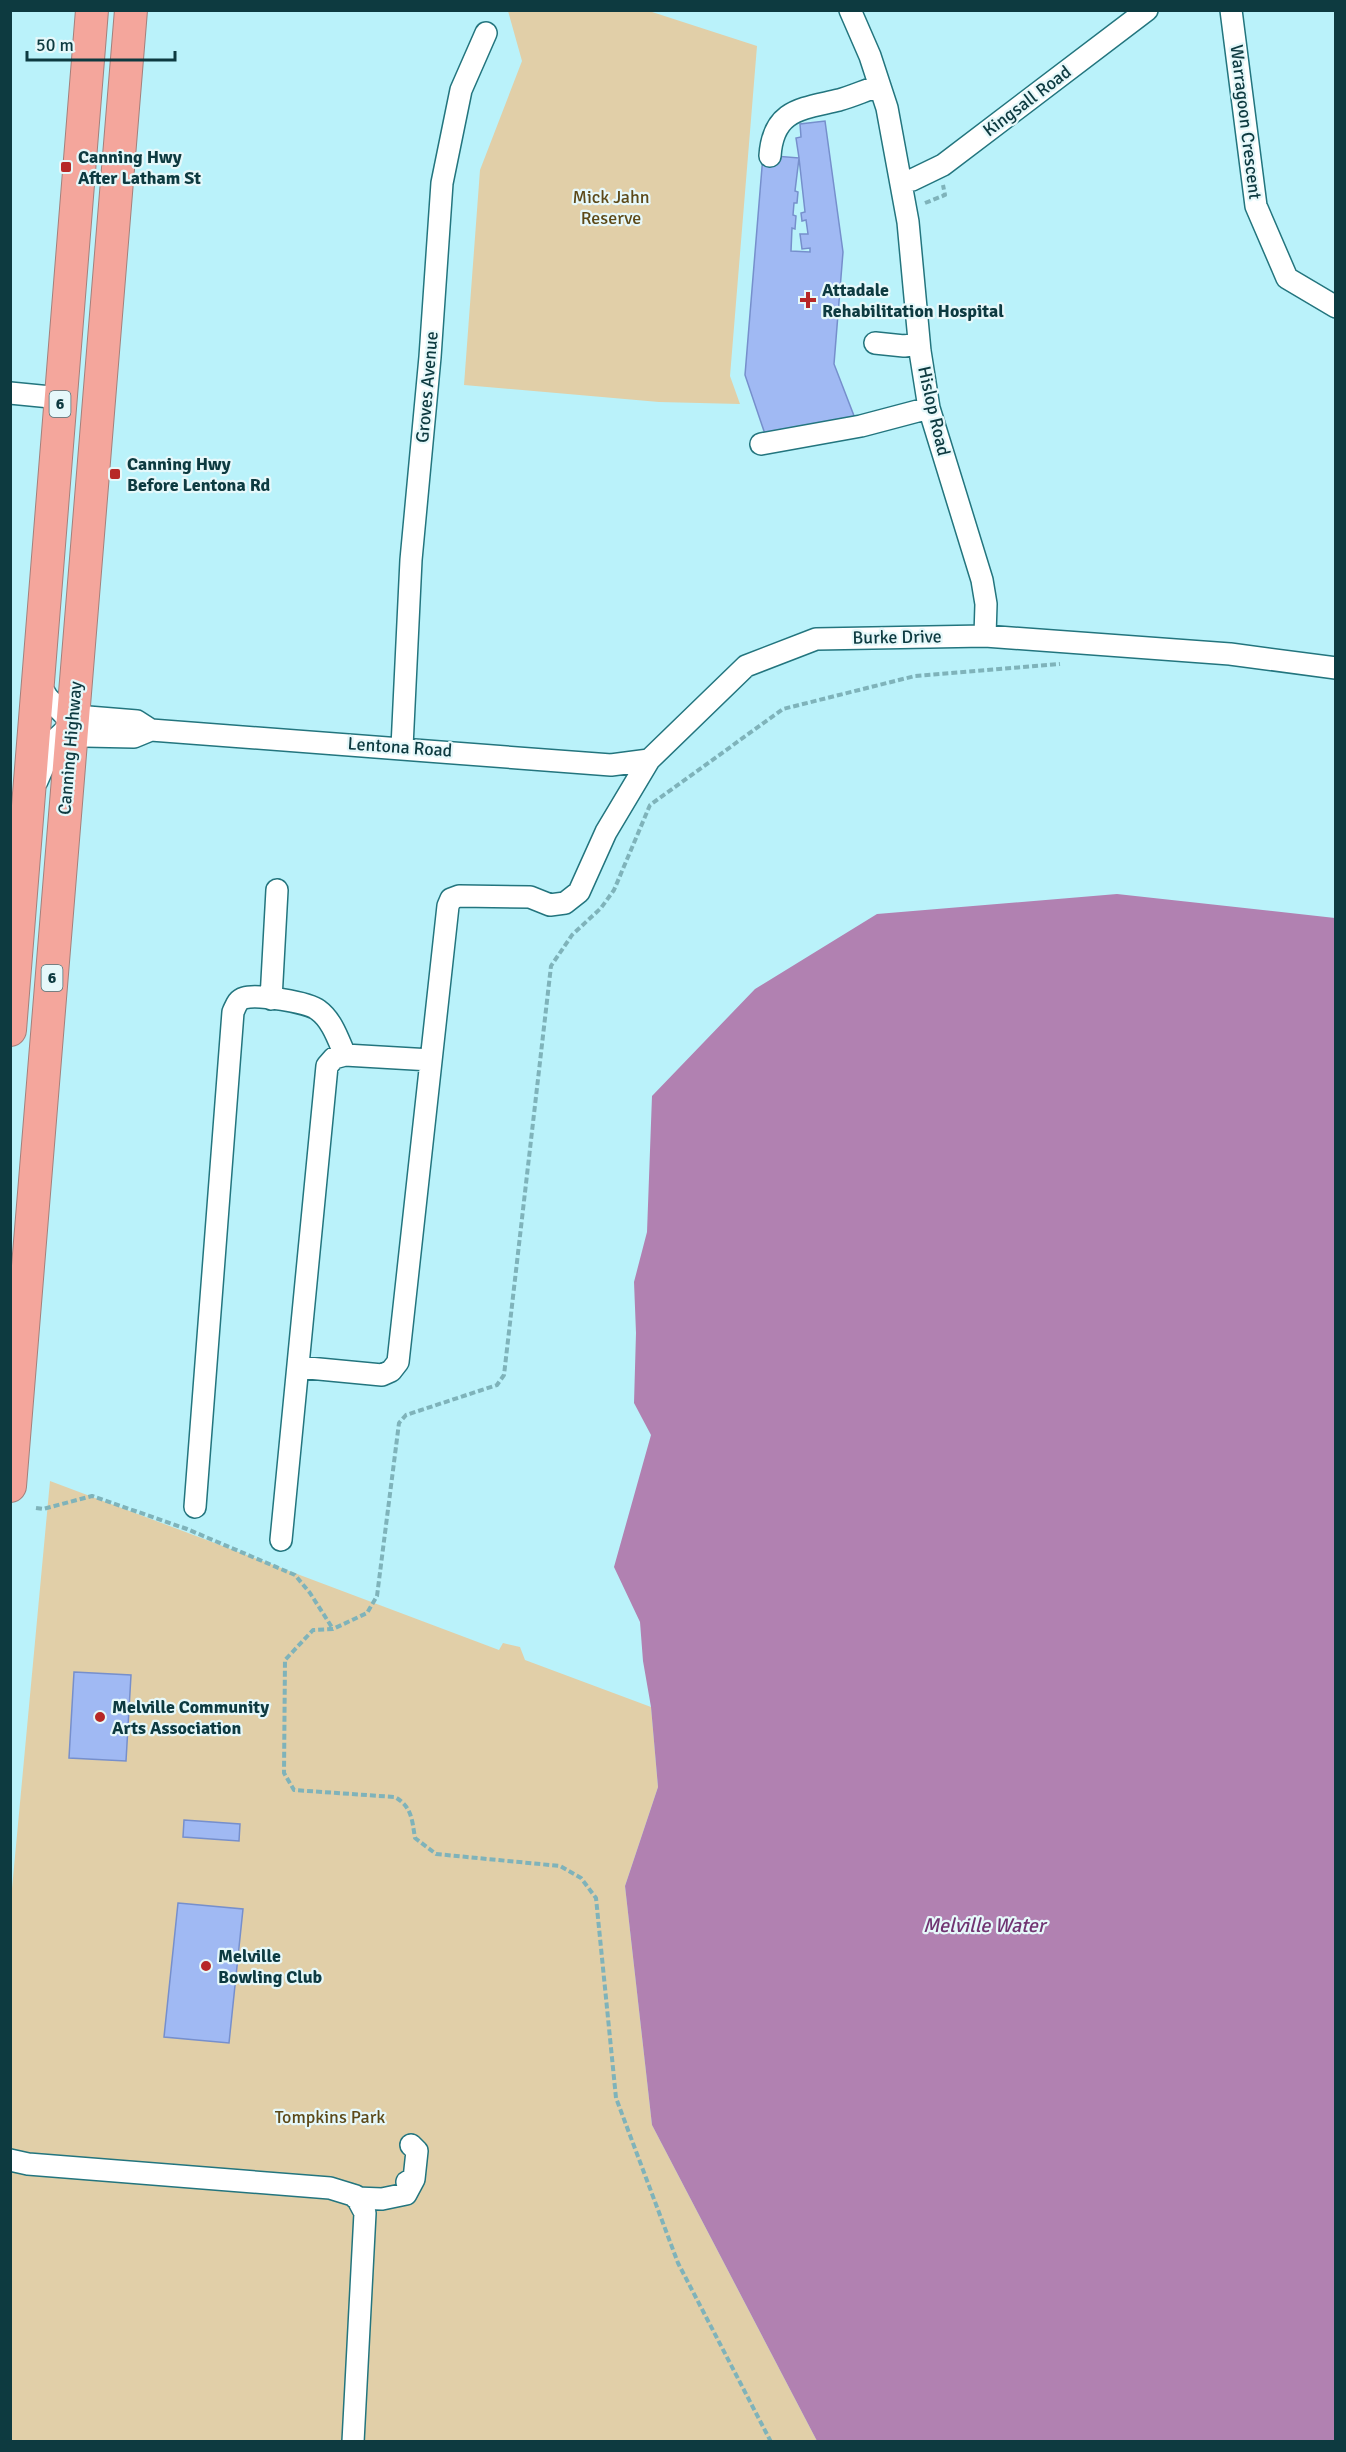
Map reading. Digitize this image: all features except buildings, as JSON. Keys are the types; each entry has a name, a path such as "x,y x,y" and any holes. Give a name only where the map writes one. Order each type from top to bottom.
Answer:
{"highway":[{"name":"Canning Highway","path":"10,1030 13,963 39,682 92,10"},
{"name":"Canning Highway","path":"10,1486 131,10"}],"street":[{"name":"Hislop Road","path":"850,10 870,56 887,108 908,222 919,344 929,408 982,580 986,604 985,636"},
{"name":"Kingsall Road","path":"902,181 912,180 940,166 1147,10"},
{"name":"Warragoon Crescent","path":"1232,10 1256,206 1287,278 1335,307"},
{"name":"Groves Avenue","path":"402,747 411,560 430,357 442,183 461,90 486,33"},
{"path":"770,156 771,138 779,124 794,112 833,107 879,86"},
{"path":"875,343 904,346 919,344"},
{"path":"10,393 61,398"},
{"path":"761,444 867,415 929,408"},
{"name":"Burke Drive","path":"431,1060 448,906 451,899 459,896 530,897 550,905 565,903 579,892 606,832 649,760 746,666 816,639 985,636 1230,654 1335,668"},
{"name":"Lentona Road","path":"39,682 47,697 84,736 134,737 151,730 402,747 611,765 649,760"},
{"path":"29,798 55,740 72,723"},
{"path":"270,999 277,890"},
{"path":"195,1507 233,1012 238,1001 246,997 299,1001 318,1010 334,1029 345,1055"},
{"path":"281,1540 327,1066 334,1058 345,1055 431,1060 398,1362 392,1371 382,1376 298,1367"},
{"path":"10,2160 28,2164 330,2188 356,2198 382,2199 406,2194 417,2151 411,2145"},
{"path":"353,2442 365,2213 356,2198"}],"path":[{"path":"923,204 945,195 940,166"},
{"path":"838,310 900,316 916,314"},
{"path":"1018,667 1022,638"},
{"path":"771,2442 678,2264 616,2098 596,1898 581,1878 560,1866 436,1854 415,1838 412,1817 405,1803 395,1797 294,1790 284,1773 285,1660 313,1630 333,1629 367,1613 377,1596 399,1423 406,1415 497,1385 504,1375 551,966 572,935 601,908 614,890 650,806 783,709 915,676 1065,663"},
{"path":"36,1508 43,1509 92,1496 188,1529 295,1575 310,1593 333,1629"}],"green space":[{"name":"Mick Jahn Reserve","path":"508,11 649,11 757,46 730,376 740,404 659,402 464,385 480,170 522,61"},
{"name":"Tompkins Park","path":"50,1481 499,1650 503,1643 520,1647 525,1660 651,1707 658,1787 625,1886 652,2125 817,2441 11,2442 10,1910"}],"water":[{"name":"Melville Water","path":"1117,894 1335,918 1335,2441 817,2441 652,2125 625,1886 658,1787 640,1622 614,1567 651,1435 634,1403 636,1333 634,1282 647,1232 652,1096 755,989 877,914"}],"place":[{"name":"Canning Hwy After Latham St","path":"66,167"},
{"name":"Attadale Rehabilitation Hospital","path":"808,300"},
{"name":"Canning Hwy Before Lentona Rd","path":"115,474"},
{"name":"Melville Community Arts Association","path":"100,1717"},
{"name":"Melville Bowling Club","path":"206,1966"}]}
